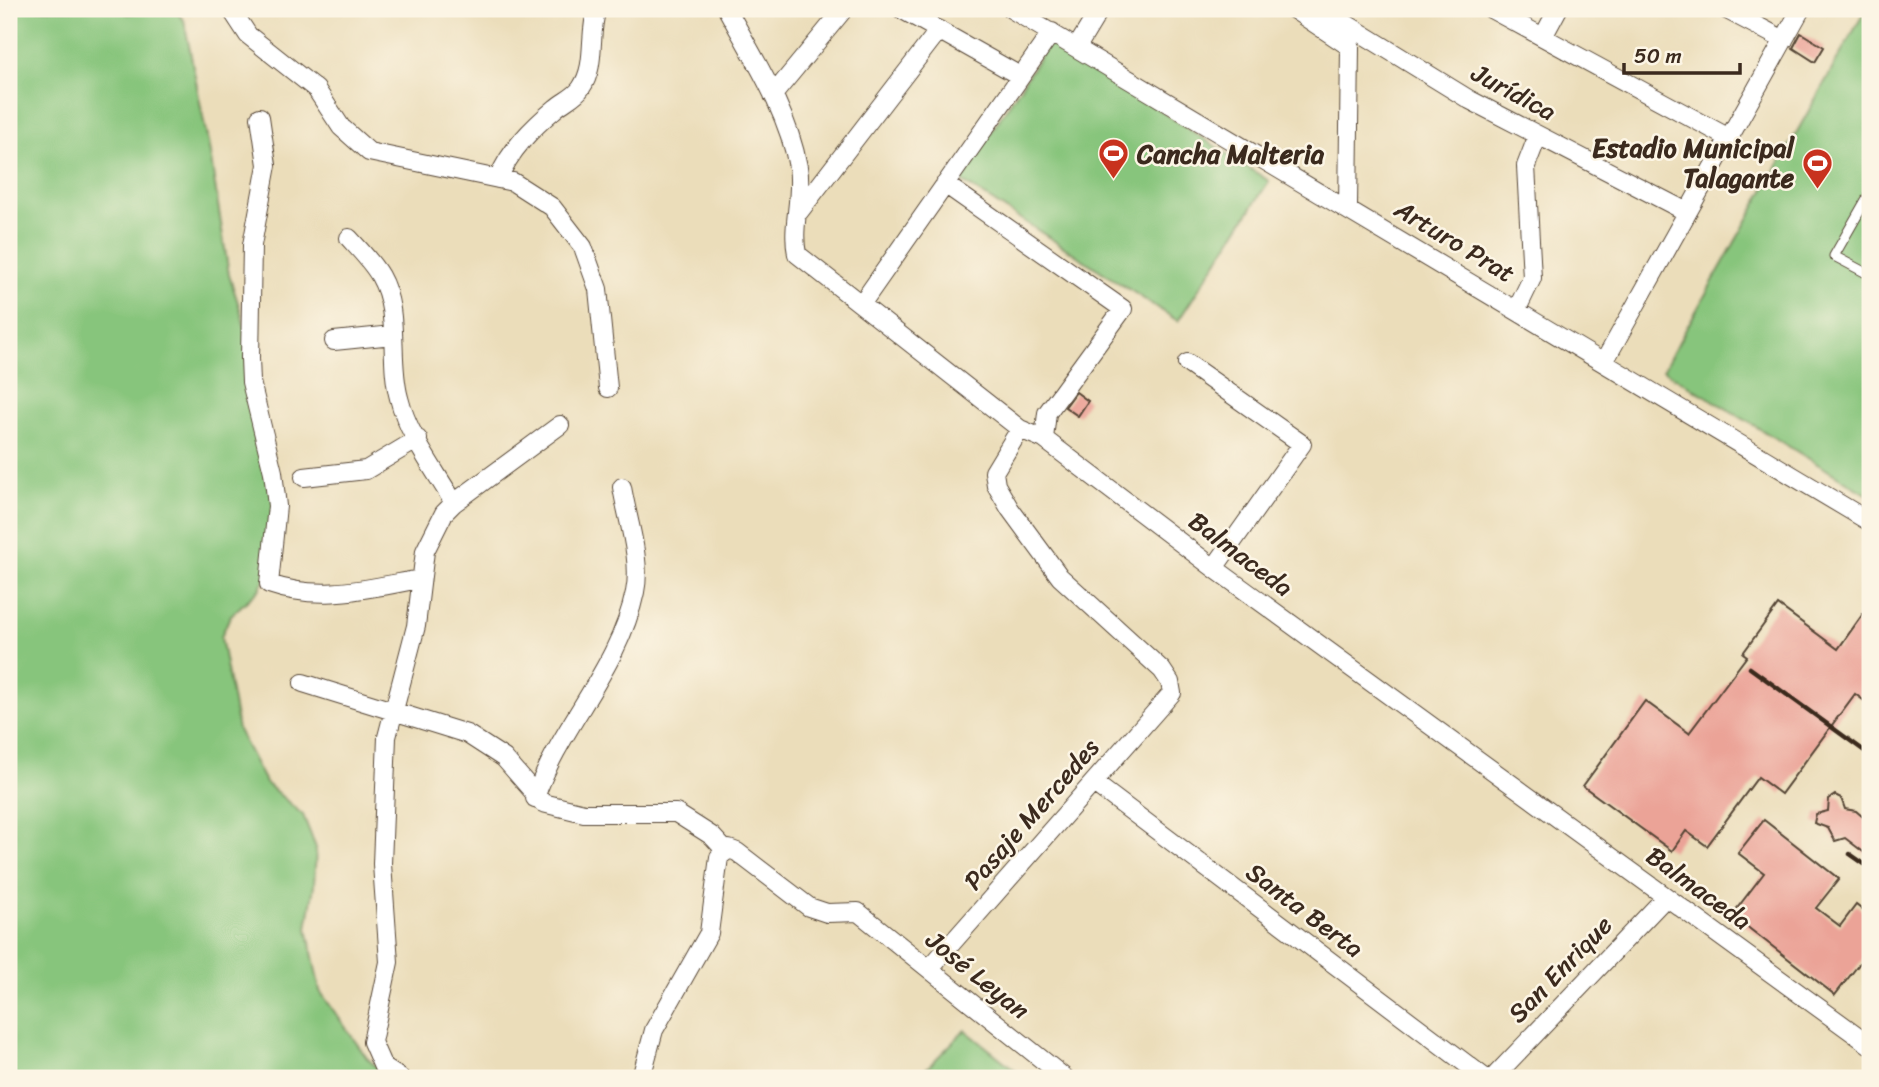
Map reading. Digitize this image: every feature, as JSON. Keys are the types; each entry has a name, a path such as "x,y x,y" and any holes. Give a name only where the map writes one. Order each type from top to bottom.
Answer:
{"street":[{"path":"231,9 248,35 316,89 341,127 369,152 513,181 540,197 563,219 583,247 598,289 608,388"},
{"path":"498,179 506,161 538,123 581,89 590,67 592,26 597,9"},
{"name":"Balmaceda","path":"727,9 774,95 798,168 799,212 794,240 797,254 1020,429 1044,439 1214,568 1870,1045"},
{"path":"774,95 844,9"},
{"path":"901,9 1020,76"},
{"name":"Arturo Prat","path":"1011,9 1870,522"},
{"path":"1077,47 1100,9"},
{"name":"Jurídica","path":"1322,9 1448,88 1687,212"},
{"path":"1491,9 1729,138"},
{"path":"1543,37 1558,9"},
{"path":"1726,9 1784,40"},
{"path":"1604,362 1801,9"},
{"path":"1297,10 1350,47 1348,208"},
{"path":"799,212 939,30"},
{"path":"862,303 1052,32"},
{"path":"260,117 267,165 252,245 250,358 251,382 273,472 277,506 269,584 295,593 333,593 421,579"},
{"path":"1517,309 1532,278 1526,166 1538,135"},
{"path":"945,184 1123,309 1047,414 1044,439"},
{"path":"349,238 375,267 386,289 398,395 418,439 454,503"},
{"path":"334,341 393,335"},
{"path":"1187,363 1303,444 1214,568"},
{"path":"400,1078 383,1067 372,1042 389,962 382,864 387,737 416,626 421,579 432,533 444,513 454,503 560,425"},
{"name":"Pasaje Mercedes","path":"929,969 1172,693 1170,682 1162,670 1060,577 1001,496 994,472 1020,429"},
{"path":"304,477 366,470 418,439"},
{"path":"536,798 545,769 609,661 636,592 636,573 622,487"},
{"path":"303,682 481,741 513,768 536,798 554,806 584,813 676,813 712,835 725,850 719,857 709,933 654,1030 641,1078"},
{"name":"Santa Berta","path":"1094,783 1485,1078"},
{"name":"José Leyan","path":"725,850 737,852 809,907 827,913 858,912 1065,1078"},
{"name":"San Enrique","path":"1493,1078 1666,897"}],"lane":[{"path":"1870,193 1834,256 1870,275"}],"green space":[{"path":"9,9 122,9 128,14 148,9 173,9 184,20 210,153 229,275 242,315 277,482 273,563 259,590 230,616 221,637 238,730 265,782 303,815 316,848 314,886 307,928 320,991 367,1058 388,1078 9,1078"},
{"name":"Estadio Municipal Talagante","path":"1866,9 1870,9 1870,496 1663,370"},
{"name":"Cancha Malteria","path":"1051,40 1269,181 1178,321 960,180"},
{"path":"965,1030 1025,1078 917,1078"}],"building":[{"path":"1801,33 1824,47 1815,62 1793,48"},
{"path":"1076,392 1088,401 1078,416 1065,407"},
{"path":"1870,604 1870,705 1855,694 1781,794 1758,777 1707,846 1686,831 1672,851 1583,786 1645,701 1689,733 1747,656 1743,653 1778,605 1838,649"},
{"path":"1835,795 1841,798 1845,809 1856,811 1870,823 1870,857 1845,838 1835,841 1828,828 1814,823 1816,814 1828,811 1829,799"},
{"path":"1764,820 1839,879 1816,908 1840,926 1856,905 1870,916 1870,950 1835,995 1732,915 1764,873 1738,853"}],"railway":[{"path":"1750,668 1870,755"},
{"path":"1850,854 1870,868"}],"place":[{"name":"Cancha Malteria","path":"1114,181"},
{"name":"Estadio Municipal Talagante","path":"1817,190"}]}
